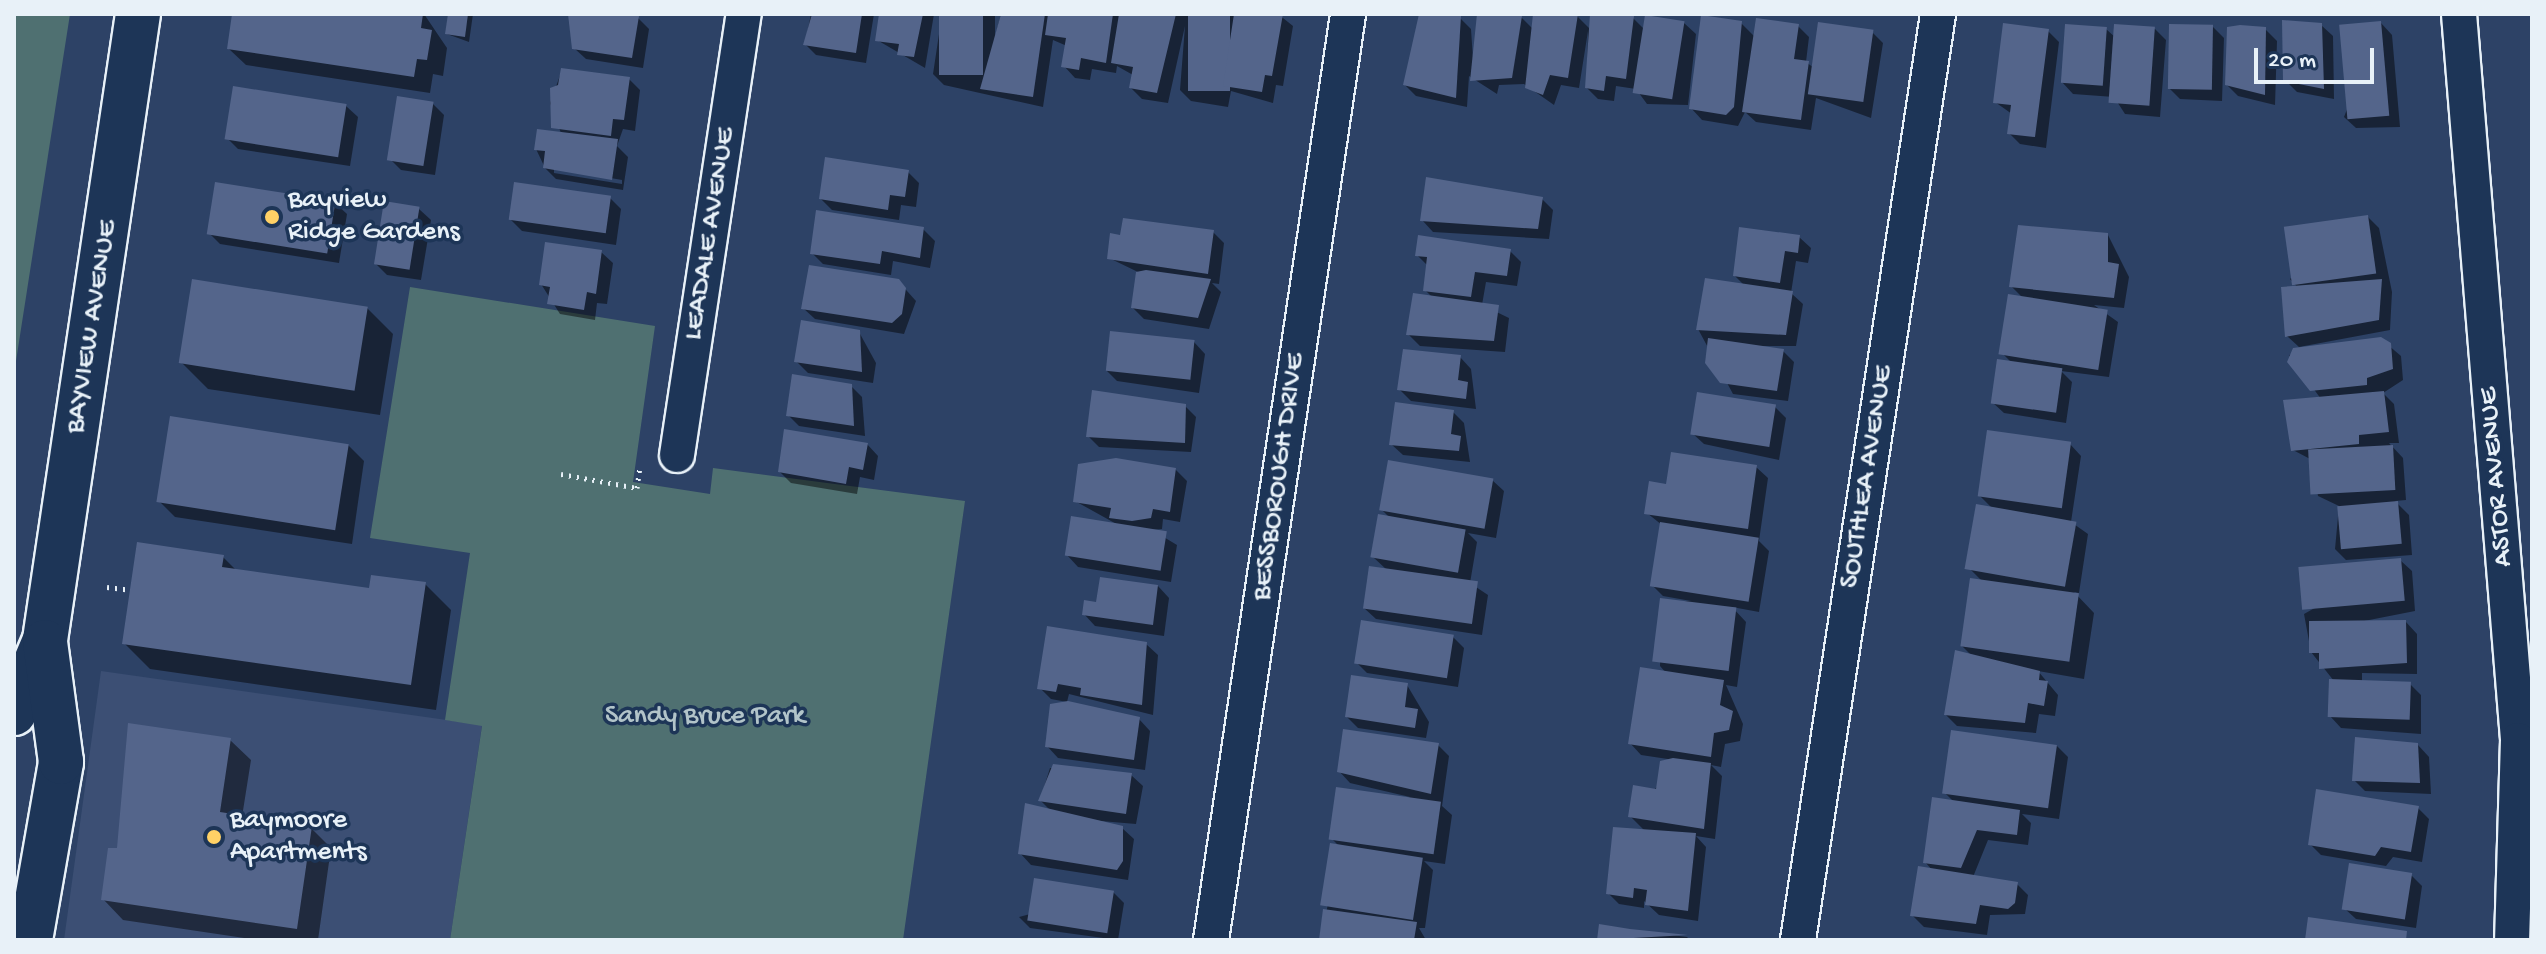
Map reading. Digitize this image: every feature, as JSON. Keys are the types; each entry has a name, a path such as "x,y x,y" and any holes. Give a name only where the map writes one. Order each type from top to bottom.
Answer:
{"main road":[{"name":"BAYVIEW AVENUE","path":"14,713 45,640 138,14"},
{"name":"BAYVIEW AVENUE","path":"30,940 61,762 45,640"}],"street":[{"name":"LEADALE AVENUE","path":"677,455 744,14"},
{"name":"BESSBOROUGH DRIVE","path":"1211,940 1348,14"},
{"name":"SOUTHLEA AVENUE","path":"1798,940 1938,14"},
{"name":"ASTOR AVENUE","path":"2459,14 2518,740 2512,940"}],"path":[{"path":"561,474 637,488 641,461"},
{"path":"107,587 130,590"}],"shaded area":[{"path":"101,671 482,725 450,940 64,940"}],"green space":[{"path":"14,14 70,14 14,374"},
{"name":"Sandy Bruce Park","path":"410,287 655,326 633,482 710,494 713,468 965,501 903,940 450,940 482,726 445,720 470,553 370,538"}],"building":[{"path":"232,14 423,14 421,28 432,30 427,60 417,59 414,77 227,49"},
{"path":"448,14 468,14 465,37 445,34"},
{"path":"568,14 639,16 632,58 572,49"},
{"path":"812,14 862,14 856,53 803,45"},
{"path":"879,14 923,14 914,57 897,55 899,44 875,41"},
{"path":"939,14 983,14 983,75 939,75"},
{"path":"1001,14 1045,14 1033,97 980,89"},
{"path":"1048,14 1113,14 1106,63 1081,58 1079,70 1061,67 1066,38 1045,35"},
{"path":"1119,14 1176,14 1157,93 1129,88 1133,67 1111,63"},
{"path":"1188,14 1230,14 1230,91 1188,91"},
{"path":"1234,14 1283,14 1272,76 1265,75 1262,92 1223,86"},
{"path":"1419,14 1461,16 1456,98 1403,85"},
{"path":"1477,14 1522,16 1512,78 1470,81"},
{"path":"1533,14 1578,14 1568,78 1550,75 1543,95 1525,88"},
{"path":"1590,14 1634,16 1626,79 1606,76 1604,91 1585,88"},
{"path":"1645,15 1685,21 1672,99 1633,93"},
{"path":"1701,15 1742,21 1734,107 1726,115 1689,109"},
{"path":"1756,18 1799,24 1794,59 1809,61 1801,120 1742,112"},
{"path":"2282,20 2322,23 2324,89 2283,81"},
{"path":"2381,21 2389,116 2347,119 2339,25"},
{"path":"1818,22 1873,30 1863,102 1808,94"},
{"path":"2003,23 2049,29 2035,137 2007,134 2011,105 1993,103"},
{"path":"2065,24 2107,27 2103,86 2061,83"},
{"path":"2114,24 2155,27 2149,106 2108,103"},
{"path":"2169,24 2213,25 2212,90 2168,89"},
{"path":"2227,27 2266,27 2265,95 2225,85"},
{"path":"561,68 630,77 624,120 613,119 611,136 551,128 550,88 558,85"},
{"path":"233,86 347,104 338,157 225,139"},
{"path":"397,96 434,102 423,166 387,160"},
{"path":"537,129 618,139 612,180 543,168 545,151 534,150"},
{"path":"825,157 909,170 905,197 890,195 888,210 819,199"},
{"path":"1426,177 1543,197 1538,229 1420,221"},
{"name":"Bayview Ridge Gardens","path":"215,182 335,201 327,253 207,234"},
{"path":"514,182 611,196 606,233 509,220"},
{"path":"384,201 420,207 410,270 374,264"},
{"path":"816,210 924,227 920,258 882,251 880,264 810,254"},
{"path":"2368,215 2376,273 2292,285 2284,227"},
{"path":"1123,218 1214,230 1208,274 1107,259 1110,233 1120,235"},
{"path":"2018,225 2108,233 2108,262 2119,264 2114,298 2009,287"},
{"path":"1739,227 1800,235 1798,253 1785,251 1780,283 1733,276"},
{"path":"1418,235 1511,249 1507,276 1475,272 1471,297 1423,291 1427,257 1415,256"},
{"path":"545,242 602,250 596,294 587,292 584,310 547,304 550,287 539,285"},
{"path":"809,265 899,279 906,288 902,314 892,323 801,309"},
{"path":"1146,270 1211,279 1198,318 1131,308 1136,272"},
{"path":"1705,278 1793,291 1786,335 1696,330"},
{"path":"192,279 368,307 355,391 179,363"},
{"path":"2382,279 2379,320 2285,337 2281,287"},
{"path":"1413,293 1499,305 1494,341 1406,335"},
{"path":"2008,294 2108,310 2098,370 1998,354"},
{"path":"801,320 860,330 862,372 794,362"},
{"path":"1110,331 1195,340 1190,380 1106,371"},
{"path":"2381,337 2391,343 2393,369 2367,378 2367,385 2310,391 2287,362 2293,348"},
{"path":"1708,338 1784,349 1777,391 1720,383 1705,363"},
{"path":"1403,349 1461,355 1458,380 1468,382 1466,399 1397,390"},
{"path":"1997,359 2062,368 2056,413 1991,404"},
{"path":"792,374 852,384 854,426 786,416"},
{"path":"1092,390 1186,404 1185,443 1086,437"},
{"path":"2384,391 2389,432 2359,435 2359,444 2291,451 2283,400"},
{"path":"1697,392 1776,405 1769,447 1690,434"},
{"path":"1395,402 1454,410 1451,434 1461,436 1459,451 1389,445"},
{"path":"170,416 349,444 335,530 156,502"},
{"path":"784,429 868,443 863,470 849,467 846,484 778,472"},
{"path":"1987,430 2071,442 2062,508 1978,496"},
{"path":"2393,445 2395,490 2310,494 2308,449"},
{"path":"1671,452 1757,465 1748,529 1644,514 1649,481 1666,484"},
{"path":"1116,458 1176,468 1170,512 1153,509 1151,518 1132,521 1109,518 1111,508 1073,502 1078,464"},
{"path":"1388,460 1493,479 1485,529 1379,510"},
{"path":"2398,501 2402,544 2341,549 2337,506"},
{"path":"1976,504 2076,522 2065,587 1965,569"},
{"path":"1378,514 1466,529 1458,573 1370,557"},
{"path":"1071,516 1167,531 1161,571 1065,556"},
{"path":"1660,522 1759,538 1749,602 1650,586"},
{"path":"137,542 224,555 222,567 369,588 371,575 426,582 411,685 122,644"},
{"path":"2401,558 2405,601 2302,610 2298,567"},
{"path":"1369,566 1478,581 1472,624 1363,609"},
{"path":"1100,577 1158,585 1153,625 1082,615 1084,600 1096,602"},
{"path":"1970,578 2079,593 2069,662 1960,646"},
{"path":"1660,598 1736,607 1729,671 1652,662"},
{"path":"1361,620 1454,635 1447,678 1354,663"},
{"path":"2406,620 2407,663 2319,669 2319,653 2309,653 2309,621"},
{"path":"1047,626 1147,642 1142,705 1080,695 1081,688 1058,684 1056,692 1037,689"},
{"path":"1955,650 2040,671 2039,680 2048,681 2044,706 2028,703 2025,723 1944,715"},
{"path":"1640,667 1724,680 1720,705 1733,711 1729,730 1714,733 1711,757 1628,744"},
{"path":"1351,675 1408,683 1405,707 1418,709 1415,728 1345,717"},
{"path":"2329,679 2411,682 2410,720 2328,717"},
{"path":"1068,701 1140,717 1134,760 1045,747 1050,704"},
{"name":"Baymoore Apartments","path":"128,723 231,738 220,812 312,826 297,929 101,900 108,848 117,848"},
{"path":"1343,729 1439,743 1431,794 1337,772"},
{"path":"1951,730 2057,745 2048,808 1942,793"},
{"path":"2355,737 2418,743 2420,783 2352,781"},
{"path":"1673,758 1711,763 1704,829 1628,817 1633,785 1656,789 1660,761"},
{"path":"1053,764 1132,773 1126,814 1038,801"},
{"path":"1336,787 1441,802 1434,854 1329,839"},
{"path":"2316,789 2419,806 2411,852 2381,847 2375,856 2308,845"},
{"path":"1932,797 2020,810 2017,835 1977,830 1961,868 1923,863"},
{"path":"1025,803 1123,826 1123,861 1117,870 1018,854"},
{"path":"1613,827 1696,833 1688,911 1645,905 1647,890 1634,888 1633,898 1606,894"},
{"path":"1330,843 1423,858 1413,920 1320,905"},
{"path":"2349,863 2412,873 2405,919 2342,909"},
{"path":"1918,866 2018,882 2015,903 2008,909 1980,905 1976,924 1910,916"},
{"path":"1034,878 1114,891 1107,933 1027,920"},
{"path":"1323,909 1417,922 1414,940 1319,940"},
{"path":"2308,917 2407,931 2406,940 2305,940"},
{"path":"1599,924 1630,929 1688,935 1597,940"}],"place":[{"name":"Bayview Ridge Gardens","path":"272,217"},
{"name":"Baymoore Apartments","path":"214,837"}]}
